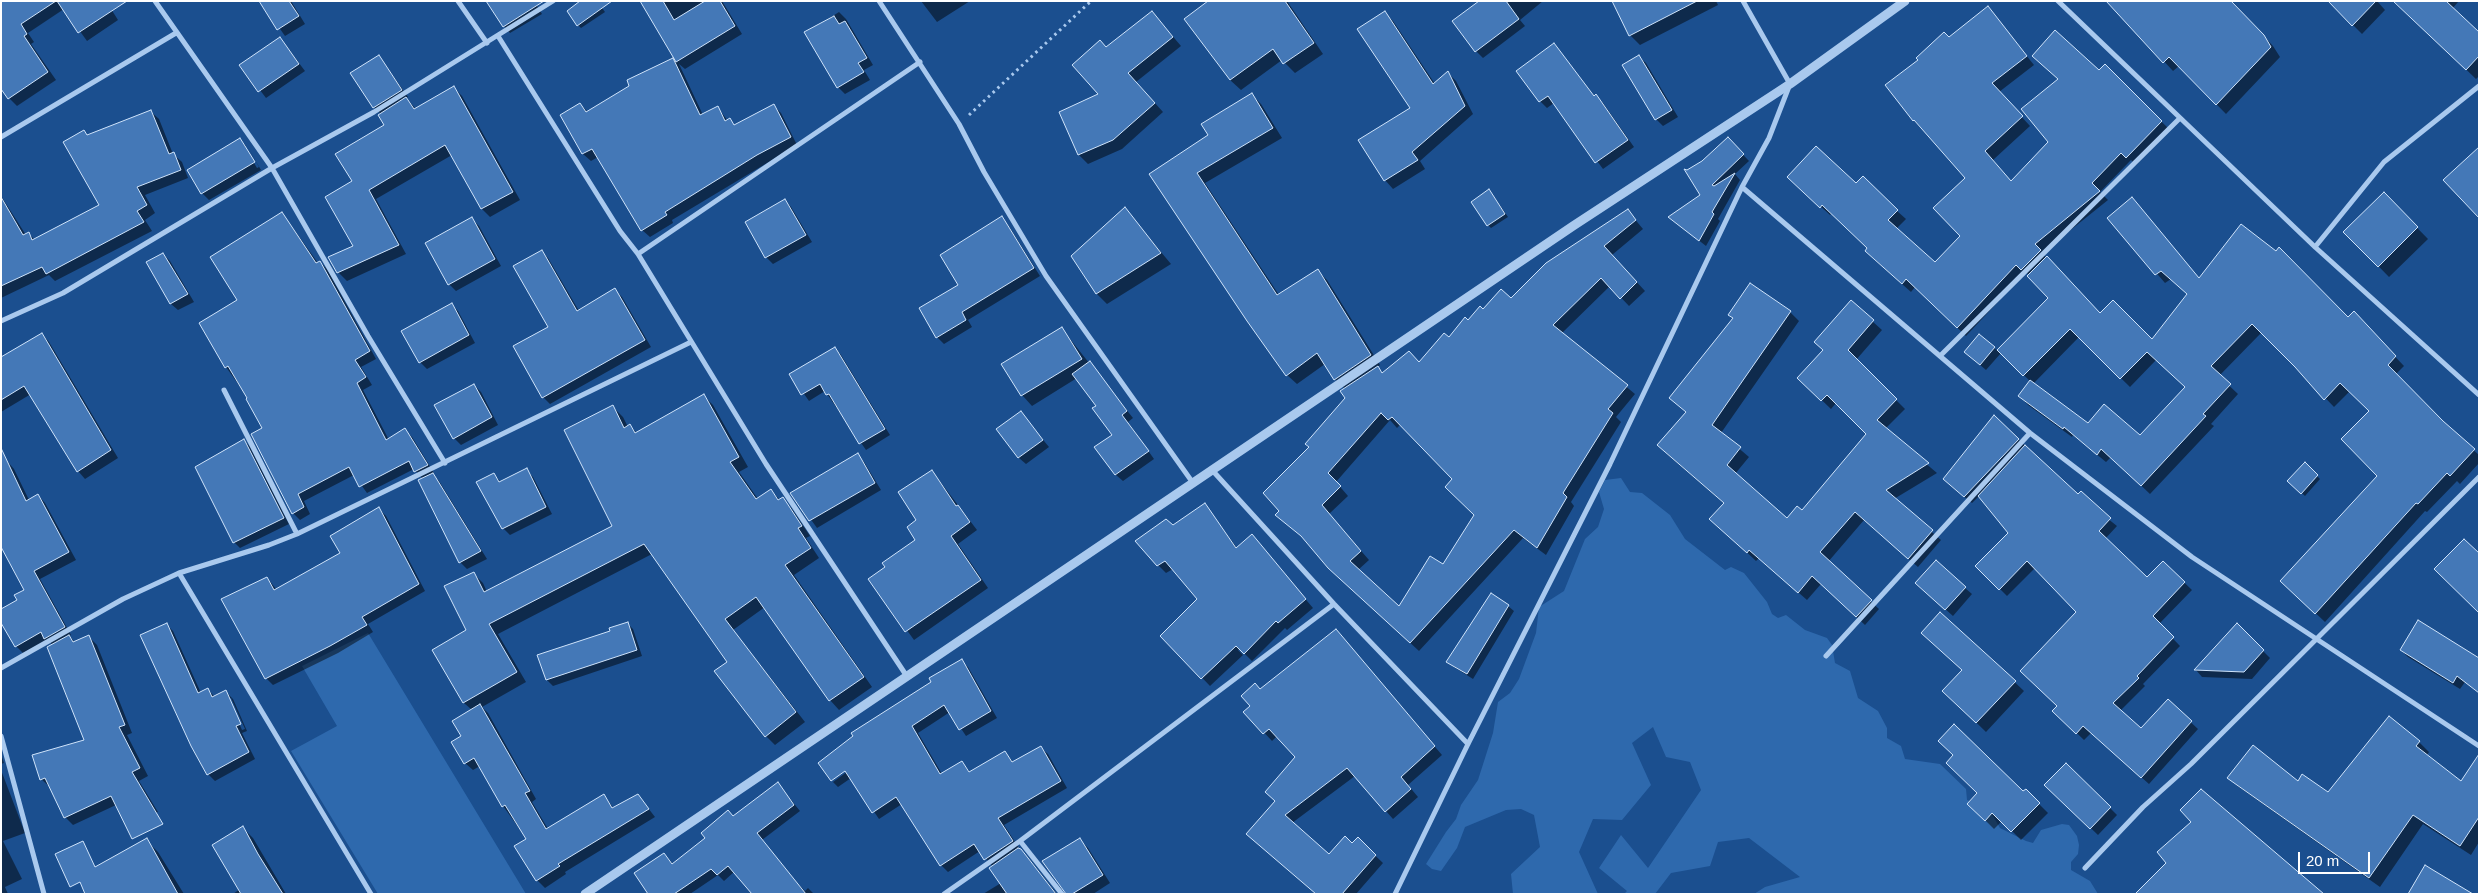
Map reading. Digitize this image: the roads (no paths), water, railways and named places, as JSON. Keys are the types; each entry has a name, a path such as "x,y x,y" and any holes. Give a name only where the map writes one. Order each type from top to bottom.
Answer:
{"street":[{"path":"155,1 272,168 368,336 445,463"},
{"path":"458,1 488,42"},
{"path":"1,320 63,294 272,168 374,112 553,1"},
{"path":"879,1 959,124 984,172 1046,276 1193,484"},
{"path":"1743,1 1790,84"},
{"path":"585,894 906,675 1193,484 1573,226 1790,84 1905,1"},
{"path":"2058,1 2179,119 2315,247 2479,395"},
{"path":"1,136 176,33"},
{"path":"498,36 620,231 638,254 766,464 906,675"},
{"path":"638,254 920,62"},
{"path":"1396,894 1468,744 1610,464 1742,187 1768,138 1790,84"},
{"path":"2315,247 2384,162 2479,86"},
{"path":"1940,356 2179,119"},
{"path":"1742,187 2030,433 2192,557 2479,746"},
{"path":"1,668 123,599 179,574 269,546 297,534 691,342"},
{"path":"224,390 297,534"},
{"path":"1826,656 2030,433"},
{"path":"1212,470 1334,604 1468,744"},
{"path":"2086,868 2144,807 2191,764 2317,640 2479,477"},
{"path":"179,574 370,894"},
{"path":"944,894 1020,841 1334,604"},
{"path":"1,736 44,894"},
{"path":"1020,841 1062,894"}]}
